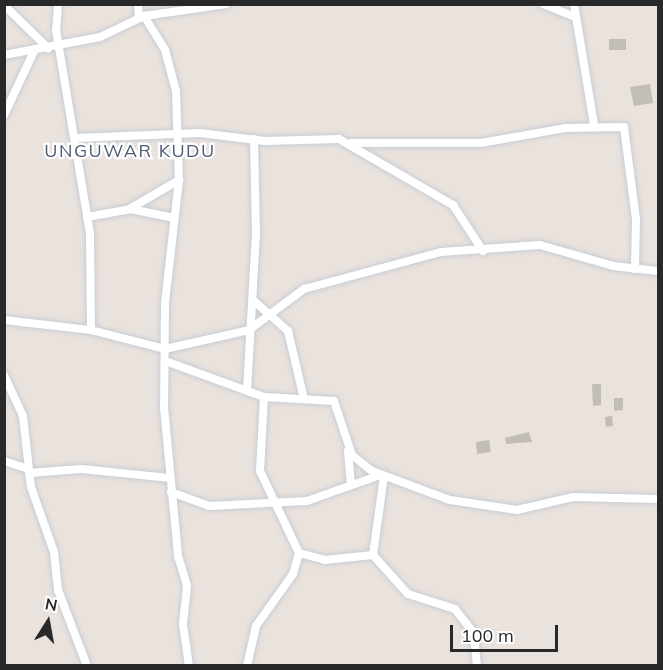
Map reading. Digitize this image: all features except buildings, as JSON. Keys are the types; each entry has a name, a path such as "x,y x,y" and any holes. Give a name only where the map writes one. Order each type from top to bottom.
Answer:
{"street":[{"path":"58,4 61,45 87,217 91,330"},
{"path":"138,4 141,17 170,62 177,135 179,180 174,218 165,349 168,362 164,407 171,492 187,586 183,624 189,666"},
{"path":"4,56 100,37 141,17 226,4"},
{"path":"574,4 594,124"},
{"path":"4,5 48,48"},
{"path":"549,5 576,17"},
{"path":"4,115 35,49"},
{"path":"75,138 177,135 254,139 325,138 350,143 497,142 594,124 626,128 635,269"},
{"path":"247,390 249,330 253,300 254,139"},
{"path":"350,143 453,205 483,251"},
{"path":"87,217 131,208 179,180"},
{"path":"131,208 174,218"},
{"path":"4,320 91,330 165,349 249,330 304,289 387,262 441,252 551,247 635,269 658,271"},
{"path":"253,300 270,314 291,338 304,399"},
{"path":"168,362 264,396 337,404 348,451 351,483"},
{"path":"4,375 23,416 28,471 54,552 58,590 87,666"},
{"path":"247,666 256,626 293,574 299,553 274,501 258,453 266,427 264,396"},
{"path":"348,451 382,476 450,500 504,509 531,510 573,497 658,499"},
{"path":"4,461 28,471 81,469 170,478"},
{"path":"171,492 209,506 319,498 351,483 382,476"},
{"path":"382,476 373,555 408,594 455,609 474,633 477,666"},
{"path":"299,553 325,560 373,555"}],"district":[{"name":"UNGUWAR KUDU","path":"130,151"}]}
